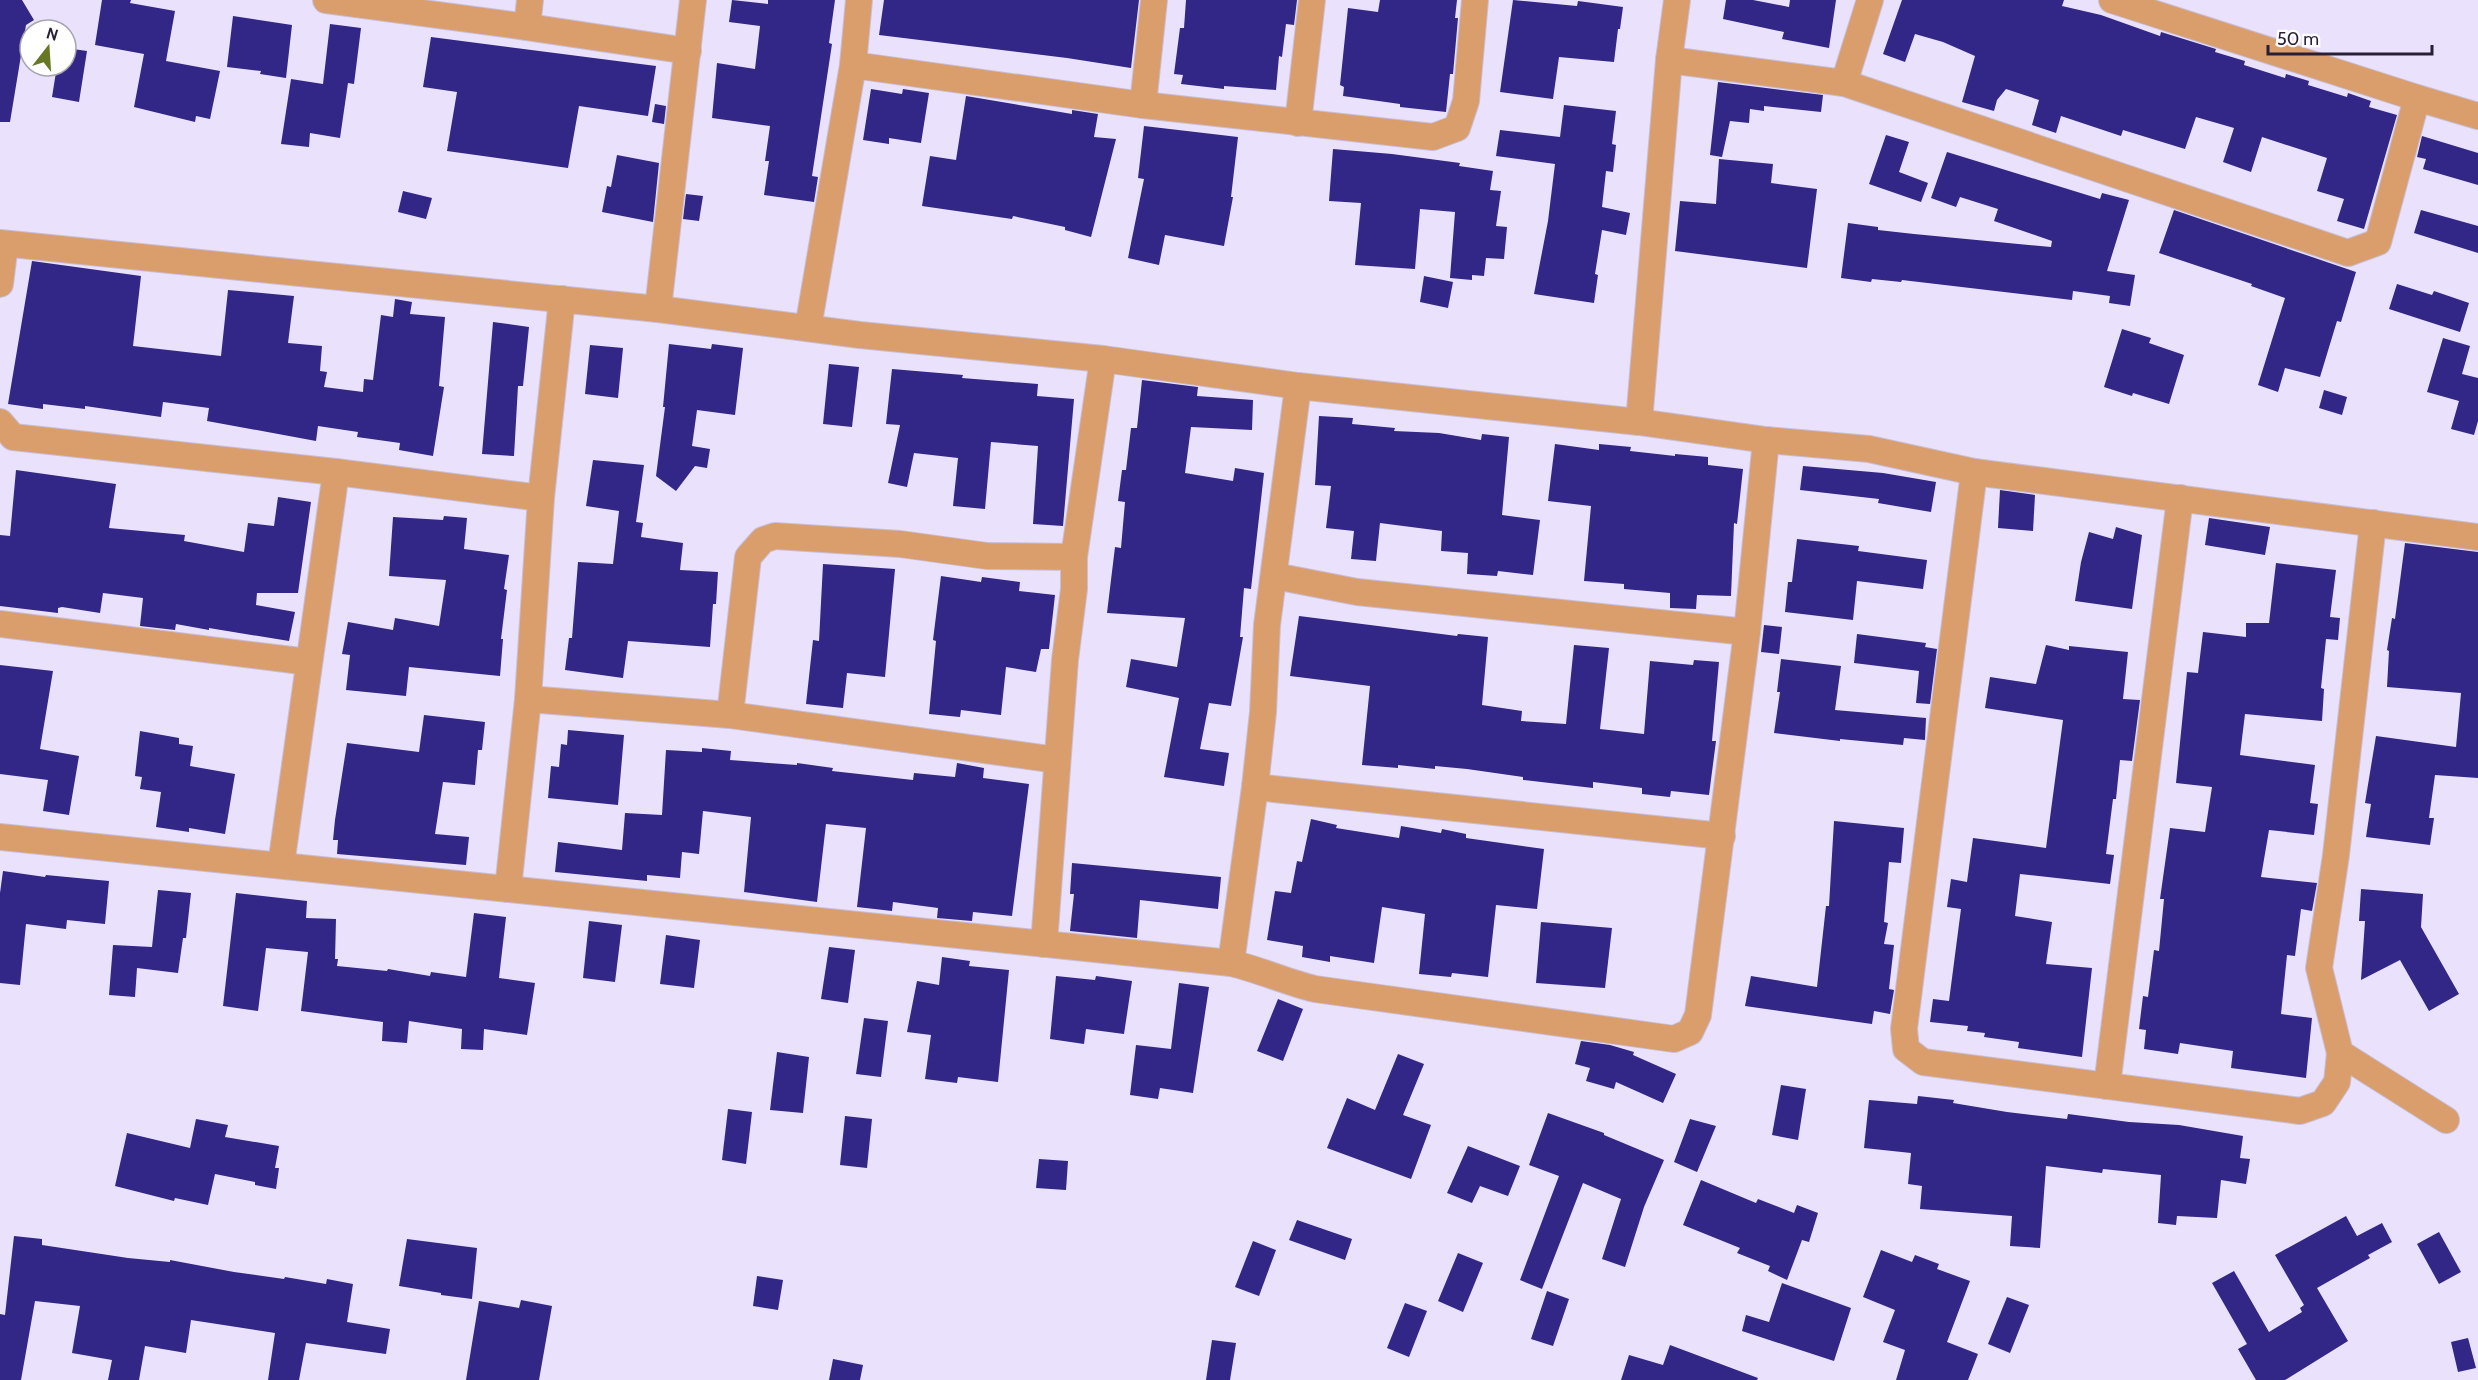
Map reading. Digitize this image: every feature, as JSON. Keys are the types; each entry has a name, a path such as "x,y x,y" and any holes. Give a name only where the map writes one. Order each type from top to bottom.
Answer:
{"street":[{"path":"326,0 387,4 688,51"},
{"path":"527,27 530,0"},
{"path":"658,309 693,0"},
{"path":"808,328 853,65 860,0"},
{"path":"1143,105 1154,0"},
{"path":"1298,123 1312,0"},
{"path":"853,65 1143,105 1433,137 1457,128 1466,101 1475,0"},
{"path":"1639,422 1669,60 1677,0"},
{"path":"1844,83 1870,0"},
{"path":"2112,0 2478,116"},
{"path":"1669,60 1844,83 2348,253 2378,242 2417,98"},
{"path":"0,284 3,244 562,299 1103,359 1298,386 1639,422 1766,440 1869,449 1974,472 2478,537"},
{"path":"508,889 528,699 541,498 562,299"},
{"path":"1044,944 1057,760 1074,590 1074,557 1103,359"},
{"path":"1231,963 1255,788 1263,712 1267,625 1298,386"},
{"path":"0,422 14,437 336,472 541,498"},
{"path":"0,837 1231,963 1261,970 1290,983 1315,989 1674,1039 1690,1032 1698,1015 1748,632 1766,440"},
{"path":"281,865 336,472"},
{"path":"1974,472 1904,1029 1906,1049 1923,1062 2300,1111 2323,1103 2337,1082 2340,1053 2319,968 2336,855 2373,522"},
{"path":"2107,1086 2180,498"},
{"path":"730,716 748,557 763,540 775,536 900,544 987,556 1074,557"},
{"path":"1275,576 1357,592 1748,632"},
{"path":"0,624 309,662"},
{"path":"528,699 730,716 1057,760"},
{"path":"1255,788 1722,836"},
{"path":"2340,1053 2446,1120"}],"building":[{"path":"0,0 22,0 33,18 18,18 18,74 10,122 0,122"},
{"path":"102,0 131,0 130,3 175,11 166,61 220,71 210,119 196,116 195,122 134,107 144,54 95,45"},
{"path":"732,0 768,4 768,0 835,0 829,43 832,44 812,176 818,177 814,202 764,195 769,161 765,161 770,126 712,118 717,63 755,69 760,26 729,22"},
{"path":"884,0 1139,0 1131,68 879,35"},
{"path":"1186,0 1297,0 1294,25 1286,24 1282,57 1279,56 1276,90 1224,86 1224,89 1181,84 1183,75 1174,74 1180,28 1184,28"},
{"path":"1380,0 1457,0 1455,18 1458,18 1453,74 1450,74 1446,112 1400,107 1400,104 1343,96 1344,87 1340,85 1348,8 1378,12"},
{"path":"1513,0 1577,6 1578,1 1623,7 1614,62 1559,57 1553,99 1500,92"},
{"path":"1726,0 1753,0 1789,7 1790,0 1836,0 1829,48 1782,39 1784,32 1723,19"},
{"path":"1902,0 2064,0 2062,6 2101,15 2160,36 2161,32 2216,49 2215,52 2245,61 2244,65 2285,78 2286,74 2309,81 2308,85 2347,97 2348,93 2371,101 2369,107 2397,115 2364,229 2337,221 2344,199 2317,191 2327,158 2262,137 2251,172 2223,162 2234,128 2196,117 2185,149 2123,130 2121,136 2061,116 2056,133 2032,125 2039,100 2006,89 1997,100 1994,111 1962,102 1975,56 1943,42 1915,34 1905,62 1883,54"},
{"path":"233,16 292,25 286,78 260,74 261,71 227,67"},
{"path":"330,24 361,28 354,84 348,83 340,138 310,133 309,147 281,144 291,79 323,84"},
{"path":"431,37 656,66 648,116 579,106 568,168 447,151 457,92 423,87"},
{"path":"78,50 87,51 79,102 52,97 55,78 78,78"},
{"path":"1718,82 1823,95 1821,112 1764,106 1764,111 1750,109 1749,123 1730,121 1722,157 1710,155"},
{"path":"871,89 902,94 903,89 929,93 921,143 889,138 889,144 863,140"},
{"path":"966,96 1072,114 1072,110 1098,114 1094,137 1116,139 1091,237 1065,230 1065,227 1013,216 1012,219 922,206 930,156 956,160"},
{"path":"655,104 666,106 664,124 652,122"},
{"path":"1564,105 1616,111 1612,144 1616,145 1613,172 1606,171 1602,207 1630,213 1626,235 1602,230 1595,274 1598,275 1594,303 1534,294 1548,221 1555,164 1496,156 1500,130 1560,137"},
{"path":"1144,126 1238,137 1231,197 1233,197 1224,246 1165,235 1159,265 1128,258 1144,179 1138,178"},
{"path":"1886,135 1909,142 1899,172 1928,183 1921,202 1869,184"},
{"path":"2422,136 2478,153 2478,185 2423,169 2426,159 2417,157"},
{"path":"1333,149 1460,163 1459,166 1493,171 1490,190 1501,191 1496,226 1507,227 1504,259 1486,258 1484,276 1472,275 1472,280 1450,278 1455,212 1420,209 1415,269 1355,265 1361,203 1329,201"},
{"path":"1947,152 2100,199 2102,193 2129,200 2107,271 2135,275 2130,306 2109,303 2110,296 2073,291 2072,300 1902,280 1901,282 1872,279 1871,282 1841,278 1848,223 1878,227 1878,230 2051,247 2052,241 1994,221 1998,209 1960,197 1956,207 1931,198"},
{"path":"617,155 659,163 653,222 602,212 607,186 611,187"},
{"path":"1719,159 1773,164 1771,183 1817,189 1807,268 1675,251 1680,201 1716,204"},
{"path":"403,191 432,198 426,219 398,212"},
{"path":"686,194 703,196 699,221 683,219"},
{"path":"2174,210 2356,272 2341,322 2337,321 2320,377 2285,368 2278,392 2258,385 2285,298 2251,286 2252,284 2159,253"},
{"path":"2421,210 2478,226 2478,253 2414,233"},
{"path":"32,261 141,276 133,346 221,356 228,290 294,296 288,343 322,346 320,371 327,372 324,387 363,392 364,379 373,380 381,315 393,317 395,299 412,302 410,314 445,317 439,386 444,387 433,456 399,450 400,443 357,437 358,432 318,426 316,441 207,421 209,408 163,402 161,417 85,406 85,409 43,404 43,409 8,404"},
{"path":"1424,276 1453,282 1448,308 1420,302"},
{"path":"2397,284 2432,295 2434,291 2469,303 2460,332 2389,309"},
{"path":"493,322 529,327 523,386 518,386 514,456 482,454"},
{"path":"2122,329 2151,338 2149,343 2184,355 2169,404 2104,387"},
{"path":"2443,338 2470,346 2462,374 2478,378 2478,421 2474,435 2451,429 2459,401 2427,392"},
{"path":"669,344 711,349 712,344 743,348 735,415 697,410 692,446 710,449 707,468 695,466 676,491 656,476 665,407 663,407"},
{"path":"590,345 623,348 618,398 585,394"},
{"path":"829,364 859,367 852,427 823,424"},
{"path":"892,369 1038,384 1037,396 1074,399 1063,526 1033,524 1038,446 991,442 985,509 953,506 958,458 914,453 907,487 888,483 900,425 886,424"},
{"path":"1142,380 1198,387 1197,396 1253,400 1252,430 1191,427 1185,473 1233,481 1235,468 1264,473 1251,589 1244,588 1240,637 1243,637 1231,706 1209,703 1200,749 1229,753 1224,786 1164,777 1179,698 1126,687 1131,659 1177,667 1185,618 1107,613 1115,547 1121,548 1125,502 1118,501 1122,470 1126,470 1131,428 1137,428"},
{"path":"2324,390 2347,397 2342,415 2319,408"},
{"path":"1319,416 1353,418 1352,424 1395,428 1394,431 1439,433 1481,440 1482,434 1509,437 1502,515 1540,520 1533,575 1498,571 1497,576 1467,574 1468,553 1441,551 1442,531 1380,523 1376,561 1351,559 1354,531 1326,528 1331,486 1315,485"},
{"path":"1555,444 1599,450 1599,444 1631,447 1630,451 1708,457 1708,465 1743,469 1737,524 1734,523 1731,596 1697,595 1696,609 1670,608 1670,593 1624,589 1624,584 1584,581 1591,506 1548,501"},
{"path":"593,460 644,465 636,522 643,523 641,537 683,543 680,570 718,572 710,647 628,641 623,678 565,670 569,638 572,638 578,562 613,564 619,511 586,506"},
{"path":"1803,466 1883,473 1936,482 1931,512 1878,503 1879,499 1800,490"},
{"path":"16,470 116,484 109,528 185,535 184,541 244,552 248,523 274,526 278,497 311,502 298,593 257,593 256,605 295,612 289,641 176,624 175,630 140,626 143,598 103,593 100,613 62,607 58,608 58,613 0,606 0,535 10,536"},
{"path":"2000,490 2035,495 2033,531 1998,528"},
{"path":"444,516 467,518 464,549 509,555 504,589 507,590 501,639 503,639 500,676 409,667 406,696 346,690 350,655 342,654 348,622 393,630 395,618 439,626 446,580 389,576 393,517 443,520"},
{"path":"2209,518 2270,527 2265,555 2205,545"},
{"path":"2116,527 2142,535 2132,609 2075,601 2081,562 2089,532 2113,539"},
{"path":"1797,539 1859,546 1858,551 1927,560 1923,589 1857,581 1853,620 1785,612 1788,582 1792,582"},
{"path":"2405,543 2478,552 2478,778 2435,775 2429,818 2434,818 2430,845 2366,837 2371,804 2365,803 2376,736 2456,747 2461,693 2387,687 2389,651 2387,650 2392,618 2395,619"},
{"path":"2276,563 2336,570 2330,617 2340,618 2338,640 2326,639 2321,688 2324,689 2322,721 2245,714 2240,755 2315,765 2310,803 2318,804 2314,835 2269,830 2261,877 2317,883 2312,911 2301,909 2295,956 2287,955 2281,1014 2312,1018 2306,1078 2231,1068 2233,1051 2180,1043 2178,1054 2144,1049 2146,1030 2139,1029 2143,996 2148,997 2154,950 2159,951 2164,899 2160,899 2170,828 2205,832 2212,787 2176,783 2187,672 2198,673 2203,632 2246,637 2246,623 2269,623"},
{"path":"823,564 895,569 885,677 847,673 843,708 806,704 813,640 819,641"},
{"path":"941,576 981,582 982,577 1020,582 1019,591 1055,595 1049,649 1041,649 1036,672 1006,667 1001,715 961,710 960,717 929,714 936,641 933,640"},
{"path":"1299,616 1457,636 1458,634 1488,637 1482,705 1522,711 1521,721 1566,724 1574,645 1609,648 1600,729 1644,734 1650,661 1693,665 1694,660 1719,662 1712,741 1716,741 1709,795 1671,791 1670,797 1642,794 1642,788 1593,782 1593,788 1523,780 1523,777 1467,769 1362,765 1370,686 1290,676"},
{"path":"1764,625 1782,627 1779,654 1761,652"},
{"path":"1857,634 1926,643 1925,647 1937,649 1930,704 1916,703 1919,671 1854,663"},
{"path":"2046,645 2069,650 2069,646 2128,652 2123,699 2140,700 2132,761 2120,760 2116,799 2113,799 2106,854 2114,855 2110,884 2020,874 2015,916 2052,922 2046,964 2092,968 2082,1057 2018,1048 2019,1042 1984,1037 1985,1033 1967,1031 1968,1026 1930,1022 1933,999 1949,1001 1961,909 1947,907 1951,879 1967,882 1973,838 2046,848 2063,720 1985,708 1990,677 2036,684"},
{"path":"1781,659 1841,666 1835,710 1926,718 1925,740 1904,738 1903,745 1840,739 1840,741 1774,733 1780,692 1777,692"},
{"path":"0,665 53,671 40,749 79,756 69,815 43,811 48,780 0,774"},
{"path":"424,715 485,722 482,750 478,750 475,785 443,782 435,834 469,837 466,865 337,854 338,840 333,840 347,743 419,752"},
{"path":"568,730 624,735 618,805 548,798 551,766 559,767 561,744 567,745"},
{"path":"140,731 179,738 179,744 193,746 190,766 235,774 225,834 189,828 189,832 156,827 161,792 140,789 142,777 135,776"},
{"path":"702,748 731,751 730,760 797,765 797,763 833,768 832,771 913,780 914,773 955,777 957,763 984,768 983,778 1029,784 1012,916 973,912 972,921 937,918 938,908 893,902 892,911 857,907 866,828 826,824 817,902 744,892 751,817 703,811 699,854 682,852 680,878 647,875 647,881 555,872 558,842 622,850 625,813 662,815 666,750 702,752"},
{"path":"1311,819 1337,825 1336,828 1399,838 1401,826 1441,833 1442,829 1466,834 1466,838 1544,849 1537,909 1496,905 1488,977 1452,973 1451,977 1419,974 1425,914 1382,907 1374,963 1330,956 1330,962 1302,957 1303,946 1267,940 1275,891 1291,893 1297,861 1302,862"},
{"path":"1834,821 1904,828 1901,863 1889,862 1884,922 1888,923 1884,944 1894,945 1889,989 1894,990 1890,1014 1874,1011 1872,1024 1745,1006 1751,976 1817,987 1826,906 1829,906"},
{"path":"1072,863 1221,877 1218,909 1140,900 1137,938 1070,931 1074,894 1070,894"},
{"path":"3,871 45,877 46,875 109,881 105,924 67,920 66,929 26,924 20,985 0,983 0,893"},
{"path":"2361,889 2423,894 2421,927 2459,994 2429,1011 2400,960 2361,980 2365,921 2359,921"},
{"path":"158,890 191,893 186,938 183,938 178,973 137,968 135,997 109,995 113,945 152,947"},
{"path":"236,893 307,901 306,918 336,919 335,959 338,959 337,966 387,971 388,969 430,976 431,972 466,977 474,913 506,917 499,978 535,983 527,1035 484,1029 483,1050 461,1049 462,1029 409,1021 407,1043 382,1041 383,1022 301,1011 308,952 266,948 258,1011 223,1006"},
{"path":"589,921 622,925 615,982 583,978"},
{"path":"1541,922 1612,928 1605,988 1536,983"},
{"path":"666,935 700,940 694,988 660,984"},
{"path":"829,947 855,950 848,1003 821,999"},
{"path":"942,957 970,961 969,966 1009,970 998,1082 958,1077 957,1083 925,1079 931,1035 907,1032 917,981 939,985"},
{"path":"1056,976 1095,980 1096,976 1132,981 1124,1034 1086,1029 1084,1044 1050,1039"},
{"path":"1179,983 1209,987 1193,1093 1160,1088 1158,1099 1130,1095 1136,1045 1171,1049"},
{"path":"1278,999 1303,1009 1283,1061 1257,1051"},
{"path":"864,1018 888,1021 881,1077 856,1074"},
{"path":"1581,1041 1610,1045 1634,1052 1633,1055 1676,1074 1663,1103 1616,1082 1614,1089 1586,1081 1590,1068 1575,1064"},
{"path":"777,1052 809,1057 803,1113 770,1110"},
{"path":"1398,1054 1424,1064 1403,1115 1431,1125 1411,1179 1327,1148 1347,1098 1375,1110"},
{"path":"1781,1085 1806,1089 1798,1140 1772,1135"},
{"path":"1918,1096 1954,1100 1953,1103 2007,1112 2067,1119 2068,1114 2129,1122 2179,1125 2243,1136 2240,1158 2250,1159 2246,1184 2221,1180 2217,1218 2177,1216 2176,1225 2158,1223 2161,1175 2103,1169 2102,1173 2046,1166 2040,1248 2010,1246 2012,1216 1920,1209 1922,1186 1908,1184 1911,1153 1864,1148 1869,1100 1917,1104"},
{"path":"728,1109 752,1112 746,1164 722,1160"},
{"path":"1548,1113 1604,1133 1604,1135 1664,1160 1644,1207 1625,1267 1602,1259 1621,1199 1583,1183 1542,1289 1520,1280 1559,1176 1529,1165"},
{"path":"845,1116 872,1119 867,1168 840,1165"},
{"path":"196,1119 228,1125 225,1137 279,1146 275,1168 279,1168 276,1189 215,1174 208,1205 175,1198 174,1201 115,1186 127,1133 190,1148"},
{"path":"1690,1119 1716,1126 1697,1172 1674,1162"},
{"path":"1468,1146 1520,1166 1508,1196 1480,1186 1472,1203 1447,1193"},
{"path":"1039,1159 1068,1161 1066,1190 1036,1188"},
{"path":"1701,1180 1756,1203 1758,1199 1794,1213 1797,1205 1818,1213 1809,1242 1802,1240 1787,1280 1768,1271 1770,1266 1737,1253 1740,1248 1683,1225"},
{"path":"2346,1216 2357,1236 2382,1223 2392,1242 2368,1255 2370,1258 2317,1288 2348,1341 2285,1380 2256,1380 2238,1349 2247,1344 2212,1283 2234,1271 2269,1332 2302,1312 2300,1308 2304,1305 2275,1255"},
{"path":"1297,1220 1352,1239 1345,1260 1289,1240"},
{"path":"2439,1232 2461,1272 2439,1284 2417,1244"},
{"path":"14,1236 42,1239 42,1245 128,1258 170,1262 170,1260 234,1272 326,1284 327,1279 353,1284 347,1322 390,1329 386,1354 306,1343 299,1380 268,1380 275,1333 191,1320 186,1353 145,1346 139,1380 108,1380 112,1360 72,1353 80,1306 35,1301 21,1380 0,1380 0,1314 5,1315"},
{"path":"407,1239 477,1248 472,1299 399,1286"},
{"path":"1253,1241 1276,1250 1259,1296 1235,1287"},
{"path":"1881,1250 1912,1262 1915,1255 1939,1264 1937,1269 1970,1281 1947,1342 1978,1354 1968,1380 1896,1380 1905,1350 1883,1342 1895,1310 1863,1297"},
{"path":"1458,1253 1483,1263 1463,1312 1438,1301"},
{"path":"757,1276 783,1280 778,1310 753,1306"},
{"path":"1782,1283 1851,1308 1834,1361 1742,1331 1746,1315 1769,1322"},
{"path":"1547,1291 1569,1299 1553,1346 1531,1339"},
{"path":"2007,1297 2029,1305 2010,1353 1988,1344"},
{"path":"521,1300 552,1306 539,1380 466,1380 479,1301 519,1308"},
{"path":"1405,1303 1427,1311 1409,1357 1387,1348"},
{"path":"2468,1338 2476,1368 2458,1372 2451,1342"},
{"path":"1212,1340 1236,1343 1230,1380 1206,1380"},
{"path":"1670,1345 1758,1378 1757,1380 1621,1380 1629,1355 1663,1365"},
{"path":"833,1359 863,1365 860,1380 829,1380"}]}
